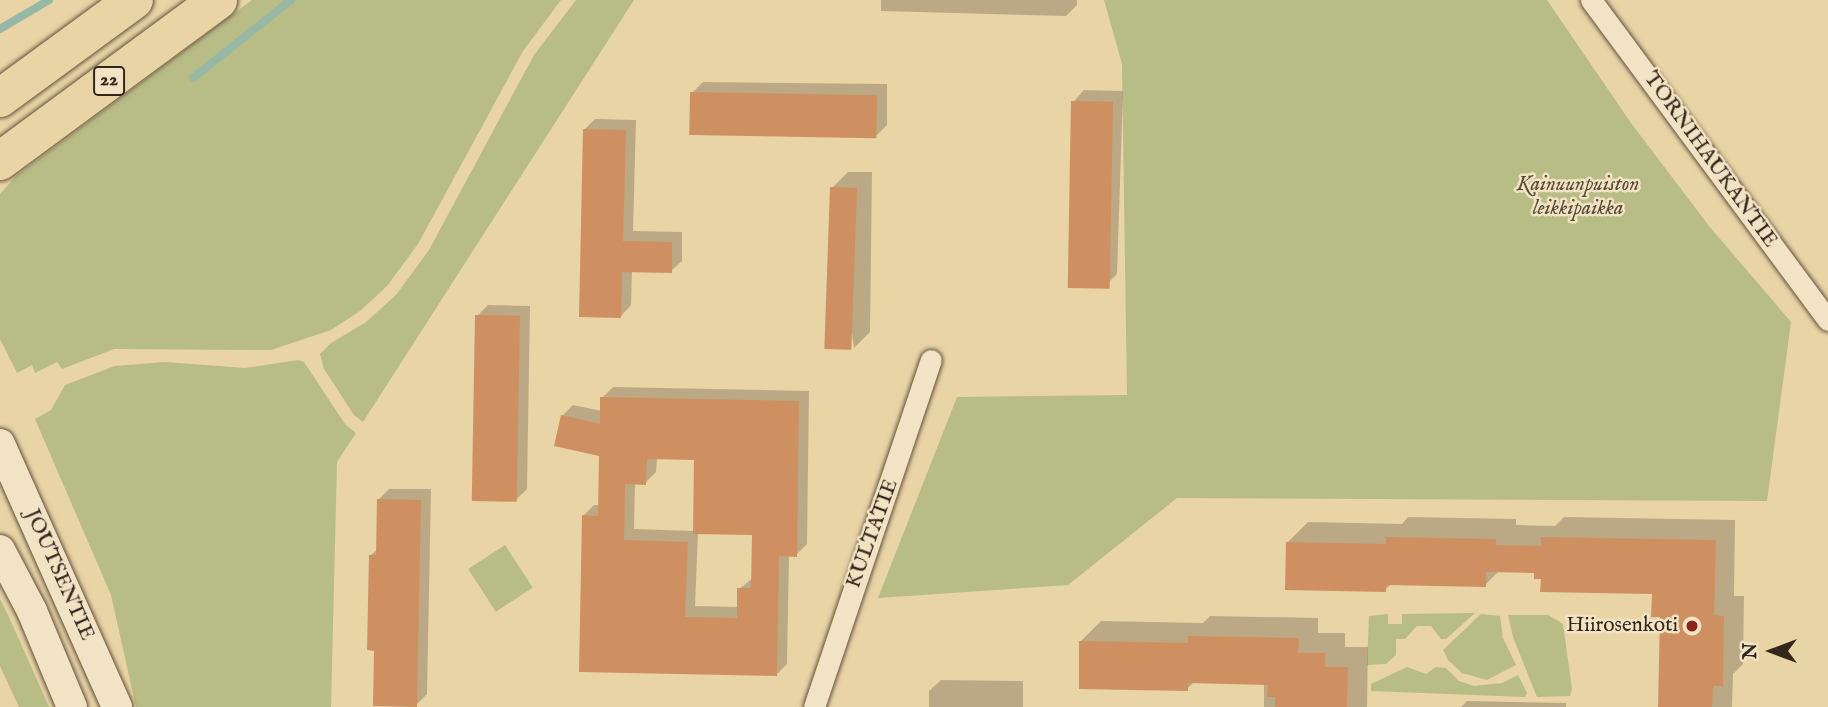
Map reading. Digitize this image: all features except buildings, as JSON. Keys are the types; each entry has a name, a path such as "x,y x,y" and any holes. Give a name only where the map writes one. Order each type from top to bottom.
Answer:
{"highway":[{"name":"22","path":"0,98 134,0"},
{"name":"22","path":"0,161 218,0"}],"main road":[{"name":"JOUTSENTIE","path":"0,444 117,707"},
{"name":"JOUTSENTIE","path":"0,550 32,611 72,707"}],"street":[{"name":"TORNIHAUKANTIE","path":"1591,0 1828,320"},
{"name":"KULTATIE","path":"814,707 931,360"}],"green space":[{"path":"252,0 561,0 523,51 418,244 387,286 360,311 331,330 271,350 114,349 62,369 57,362 35,373 32,365 17,373 0,339 0,194 16,176"},
{"path":"576,0 634,0 363,422 354,415 324,369 320,354 331,343 366,322 396,295 429,250 534,55"},
{"name":"Kainuunpuiston leikkipaikka","path":"1104,0 1547,0 1631,123 1709,226 1791,322 1767,501 1177,498 1068,585 878,598 957,397 1127,395 1122,64"},
{"path":"298,360 304,362 345,424 356,433 337,462 331,707 136,707 111,595 35,419 51,410 65,385 115,366 165,362 245,368"},
{"path":"505,545 533,588 496,612 468,569"},
{"path":"0,599 49,707 19,707 0,666"},
{"path":"1475,613 1446,639 1441,639 1431,626 1417,626 1405,639 1396,639 1396,655 1386,664 1367,665 1369,616 1388,614 1388,624 1402,624 1402,614"},
{"path":"1481,614 1500,616 1503,638 1516,665 1487,680 1462,673 1448,660 1443,650"},
{"path":"1508,615 1548,615 1563,624 1572,689 1570,696 1537,697 1513,637"},
{"path":"1407,667 1426,674 1436,667 1446,668 1459,681 1474,686 1502,683 1518,675 1527,693 1525,697 1371,691 1371,684"}],"waterway":[{"path":"0,29 49,0"},
{"path":"193,78 291,0"}],"place":[{"name":"Hiirosenkoti","path":"1692,626"}]}
